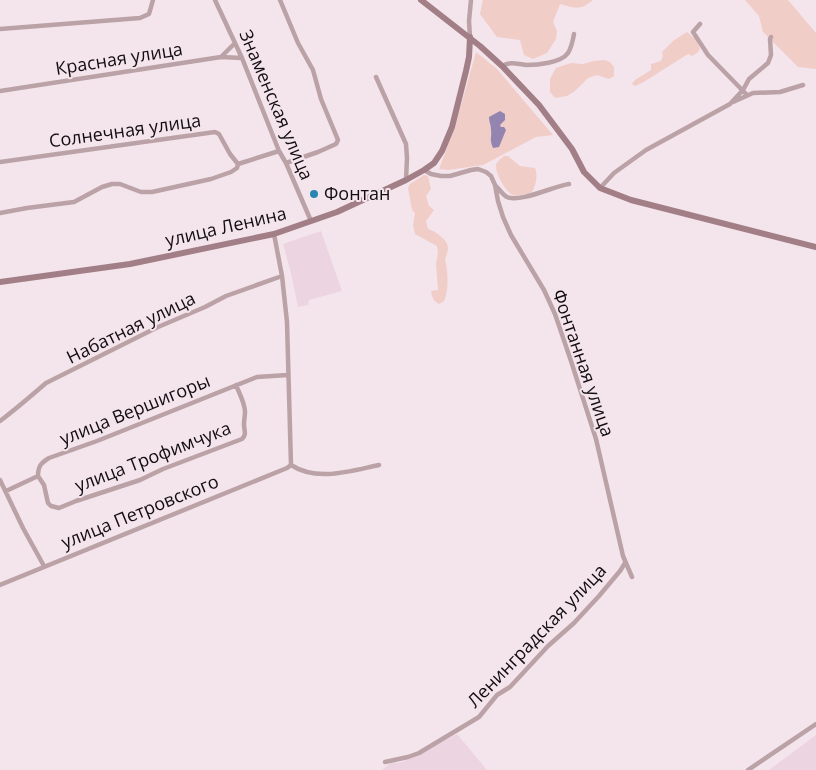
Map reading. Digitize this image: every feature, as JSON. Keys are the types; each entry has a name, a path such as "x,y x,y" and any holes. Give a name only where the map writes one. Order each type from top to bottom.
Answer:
{"street":[{"path":"0,29 140,18 149,14 153,0"},
{"name":"Знаменская улица","path":"215,0 242,58 279,151 311,221"},
{"path":"280,0 298,43 314,70 321,99 338,140 336,144 318,152 286,163"},
{"path":"421,0 470,37 502,66 539,105 572,149 584,172 600,188 631,200 816,247"},
{"path":"470,37 471,0"},
{"path":"700,24 693,32 708,55 747,95"},
{"path":"502,66 514,62 536,64 559,60 567,54 574,34"},
{"name":"улица Ленина","path":"0,282 130,264 274,234 337,212 406,180 434,163 442,151 452,127 469,57 470,37"},
{"path":"730,104 743,90 749,79 768,63 771,55 771,37"},
{"path":"221,57 235,43"},
{"name":"Красная улица","path":"0,91 221,57 242,58"},
{"path":"376,77 406,144 406,180"},
{"path":"600,188 614,173 646,150 747,95 780,92 803,85"},
{"name":"Солнечная улица","path":"0,162 214,132 219,134 238,164"},
{"path":"0,213 74,202 102,187 112,184 120,184 141,192 152,192 211,180 231,172 237,168 238,164 279,151"},
{"path":"424,170 441,176 450,176 471,170 482,170 491,176 495,185 506,197"},
{"path":"497,198 525,197 569,184"},
{"name":"Фонтанная улица","path":"495,185 503,217 511,235 544,290 555,314 596,439 625,563 632,577"},
{"path":"274,234 282,276 287,322 291,465 314,474 328,474 379,465"},
{"name":"Набатная улица","path":"0,421 46,384 158,327 226,296 282,276"},
{"name":"улица Вершигоры","path":"38,476 39,466 49,458 141,424 257,377 288,375"},
{"name":"улица Трофимчука","path":"38,476 44,485 48,503 59,508 140,480 242,439 246,434 244,426 245,413 236,385"},
{"name":"улица Петровского","path":"0,585 291,465"},
{"path":"6,491 38,476"},
{"path":"0,480 44,566"},
{"name":"Ленинградская улица","path":"385,762 419,753 479,717 497,696 510,687 548,646 574,623 625,563"},
{"path":"748,770 816,724"}],"shaded area":[{"path":"483,0 593,0 577,8 560,4 553,22 557,31 556,39 547,53 533,59 524,55 520,40 497,37 480,14"},
{"path":"745,0 788,0 816,33 816,69 798,67 763,32 759,16"},
{"path":"687,32 696,40 700,49 697,53 692,56 688,54 642,83 635,86 632,84 651,70 651,64 661,61 662,52 673,41"},
{"path":"476,52 497,69 553,135 536,137 483,165 448,170 439,169 455,127"},
{"path":"604,60 610,62 614,67 614,76 609,79 597,75 588,78 567,96 555,98 550,92 550,79 556,68 571,63 583,64"},
{"path":"500,111 505,114 505,120 500,125 506,130 499,147 493,148 489,117"},
{"path":"504,156 508,156 520,166 535,168 536,180 532,192 515,196 507,191 496,169 497,162"},
{"path":"424,175 428,176 431,189 426,196 429,206 434,210 426,221 428,229 434,231 445,240 448,246 445,259 447,291 444,301 439,304 433,299 431,291 438,290 437,246 415,234 413,225 415,213 412,210 408,188 410,184"},
{"path":"321,231 342,291 309,300 308,305 298,307 283,244"},
{"path":"457,734 487,770 382,770 394,760 396,763 403,762"},
{"path":"816,735 816,770 769,770"}],"place":[{"name":"Фонтан","path":"314,194"}]}
